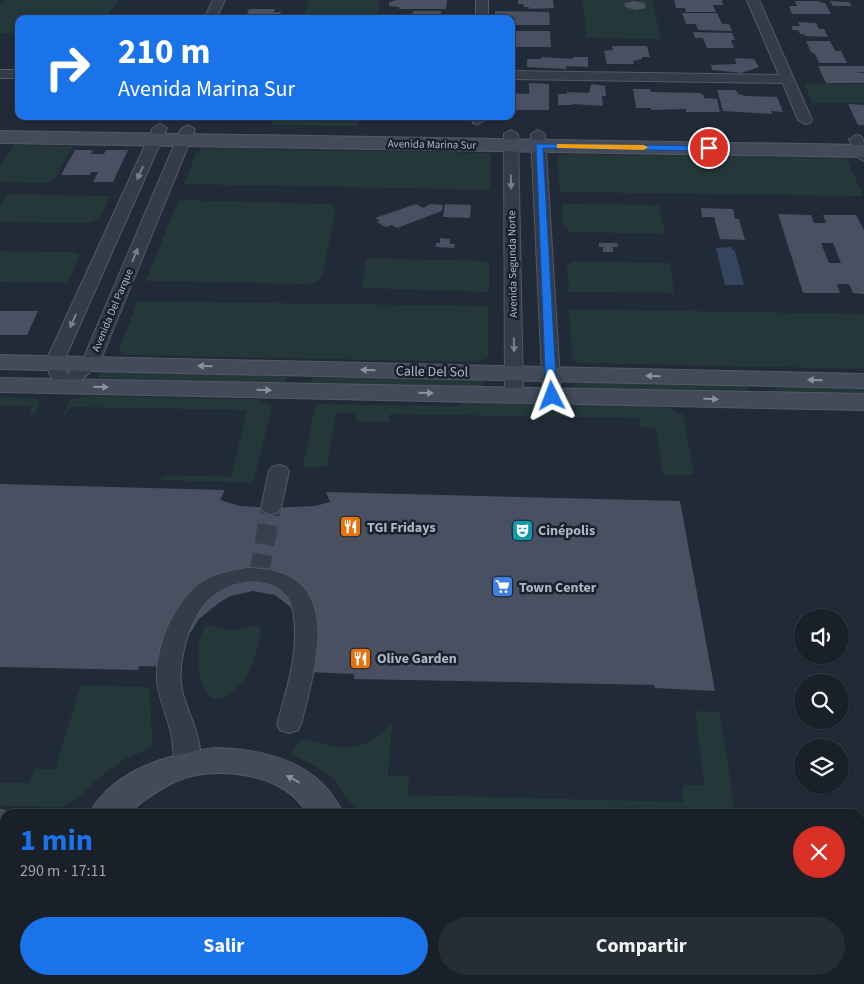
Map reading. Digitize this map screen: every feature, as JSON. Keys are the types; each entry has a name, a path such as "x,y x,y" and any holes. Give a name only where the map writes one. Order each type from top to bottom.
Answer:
{"street":[{"path":"212,15 219,0"},
{"path":"482,0 482,15"},
{"path":"754,0 805,120"},
{"path":"0,74 15,74"},
{"path":"515,76 787,79"},
{"name":"Avenida Marina Sur","path":"0,126 157,134"},
{"path":"63,387 54,363 157,134"},
{"name":"Avenida Marina Sur","path":"0,137 185,134 862,147"},
{"name":"Avenida Del Parque","path":"63,387 90,364 185,134"},
{"name":"Avenida Segunda Norte","path":"511,139 514,384"},
{"path":"539,140 551,385"},
{"name":"Calle Del Sol","path":"0,362 90,364 551,385 765,389 864,381"},
{"name":"Calle Del Sol","path":"0,385 63,387 514,384"},
{"name":"Calle Del Sol","path":"765,389 864,402"},
{"path":"271,508 279,471"},
{"path":"187,764 186,744 175,712 169,672 175,640 190,609 207,589 233,576 259,574 277,578 293,588 302,604 306,627 304,659 289,724"},
{"path":"111,809 118,800 150,778 187,764 215,759 244,760 270,766 301,783 324,809"}],"shaded area":[{"path":"5,0 118,0 109,15 15,15 15,33 0,33 0,6"},
{"path":"309,0 380,0 378,15 304,15"},
{"path":"582,0 652,0 661,39 587,38"},
{"path":"804,83 864,84 864,103 812,103"},
{"path":"272,120 359,120 358,126 271,125"},
{"path":"14,145 73,146 55,180 45,183 0,182 0,166"},
{"path":"205,148 487,153 491,154 490,190 184,184 197,151"},
{"path":"558,155 841,158 847,160 863,196 560,192 557,158"},
{"path":"7,194 110,196 104,210 92,222 0,222 0,206"},
{"path":"178,200 332,204 336,209 322,277 317,282 306,284 146,281"},
{"path":"562,204 659,205 665,234 572,232 563,224"},
{"path":"0,251 72,252 80,255 68,283 0,282"},
{"path":"366,258 486,261 489,263 489,292 362,288"},
{"path":"575,261 670,263 674,293 569,292 567,264"},
{"path":"138,301 488,306 488,358 477,362 126,355 121,353 119,349"},
{"path":"569,309 864,314 864,369 578,363 572,359"},
{"path":"103,372 287,377 285,382 276,384 98,378 99,374"},
{"path":"312,378 484,381 482,386 474,388 318,384 311,382"},
{"path":"582,382 738,385 748,386 748,391 740,393 575,388 575,384"},
{"path":"782,386 864,388 864,395 775,392 775,388"},
{"path":"92,396 259,399 259,402 272,407 253,483 158,480 168,475 231,477 247,410 70,407 66,416 63,414 71,399"},
{"path":"0,397 38,398 40,402 36,413 28,416 32,406 0,406"},
{"path":"464,403 652,406 673,409 683,415 694,473 690,475 663,475 656,428 640,427 639,418 390,414 389,422 356,422 357,413 336,413 327,467 303,467 315,406 319,404 457,406"},
{"path":"210,625 227,629 239,629 256,625 261,628 256,653 248,674 235,689 224,697 215,699 208,695 204,687 198,665 200,640 205,626"},
{"path":"81,685 149,687 153,747 125,759 101,776 79,797 62,807 0,806 0,783 29,783 34,769 55,769"},
{"path":"695,711 720,712 734,809 357,809 330,776 310,763 290,755 300,740 308,740 335,747 356,746 370,741 392,725 388,776 409,776 408,795 683,802 682,785 704,785"}],"water":[{"path":"730,247 735,251 744,285 725,285 716,248"}],"building":[{"path":"397,0 447,0 446,9 399,9 399,7 389,6 389,2"},
{"path":"518,0 553,0 554,8 529,9 529,7 524,7 523,4 518,4"},
{"path":"674,0 722,0 723,5 713,5 716,12 686,12 685,8 676,8"},
{"path":"634,1 645,3 646,8 635,10 625,7 624,3"},
{"path":"795,1 820,1 825,3 831,14 792,14 789,6 797,6"},
{"path":"830,1 849,2 852,6 833,6"},
{"path":"249,9 275,9 274,12 281,12 280,15 247,15"},
{"path":"413,11 441,11 441,15 412,15"},
{"path":"495,11 549,12 550,25 515,25 515,15 495,15"},
{"path":"682,13 717,13 722,24 729,24 732,31 698,30 696,24 686,24"},
{"path":"798,22 816,23 819,29 824,29 828,37 800,34 798,30 793,30 791,26 800,26"},
{"path":"515,31 550,31 551,47 515,47"},
{"path":"693,32 732,33 735,40 731,40 734,48 707,48 703,38 695,38"},
{"path":"806,41 830,41 835,51 841,51 847,63 819,63"},
{"path":"612,46 647,46 650,57 642,57 642,59 633,61 634,64 607,64 604,51 613,50"},
{"path":"541,57 573,59 573,57 588,57 588,67 566,66 566,69 527,67 527,59 541,59"},
{"path":"735,58 754,59 759,67 741,73 712,70 711,65 736,64"},
{"path":"818,66 864,66 864,72 854,72 864,73 864,83 826,83"},
{"path":"529,83 549,84 549,110 515,110 515,93 529,94"},
{"path":"591,85 605,86 606,96 602,96 603,106 558,105 558,94 567,94 567,92 589,93"},
{"path":"633,89 650,89 651,92 703,94 704,98 717,99 720,112 686,112 686,109 651,110 651,108 636,108"},
{"path":"717,90 736,90 738,94 746,96 777,97 783,112 771,111 772,114 723,111"},
{"path":"848,104 864,105 864,125 858,125"},
{"path":"75,150 93,150 91,154 104,154 106,150 128,150 113,182 93,182 98,172 91,172 90,175 61,175"},
{"path":"416,204 423,208 430,204 443,205 442,211 397,228 392,225 386,227 376,222 380,221 375,218"},
{"path":"445,204 471,205 470,218 443,217"},
{"path":"701,208 733,209 735,219 739,219 745,240 720,239 714,217 702,217"},
{"path":"778,214 811,215 814,223 826,223 823,215 856,215 864,230 864,294 853,293 849,284 837,284 840,293 803,293","holes":["821,243 833,243 841,263 829,263"]},
{"path":"440,238 450,239 450,244 455,244 454,248 436,247 436,243 440,243"},
{"path":"599,243 617,243 618,247 613,247 613,252 603,252 603,247 599,247"},
{"path":"0,311 38,311 27,335 0,335"},
{"name":"Town Center","path":"0,484 225,490 220,500 240,506 271,508 315,506 330,502 326,492 680,501 715,691 655,688 654,685 354,679 354,674 308,672 293,609 275,595 253,591 231,596 220,602 199,619 185,641 175,667 139,666 138,670 0,667"}],"tunnel":[{"path":"259,574 271,508"}],"slow traffic":[{"path":"559,146 644,147"}],"place":[{"name":"TGI Fridays","path":"351,527"},
{"name":"Cinépolis","path":"522,530"},
{"name":"Town Center","path":"503,587"},
{"name":"Olive Garden","path":"361,658"}],"route":[{"path":"552,396 539,146 709,148"}]}
